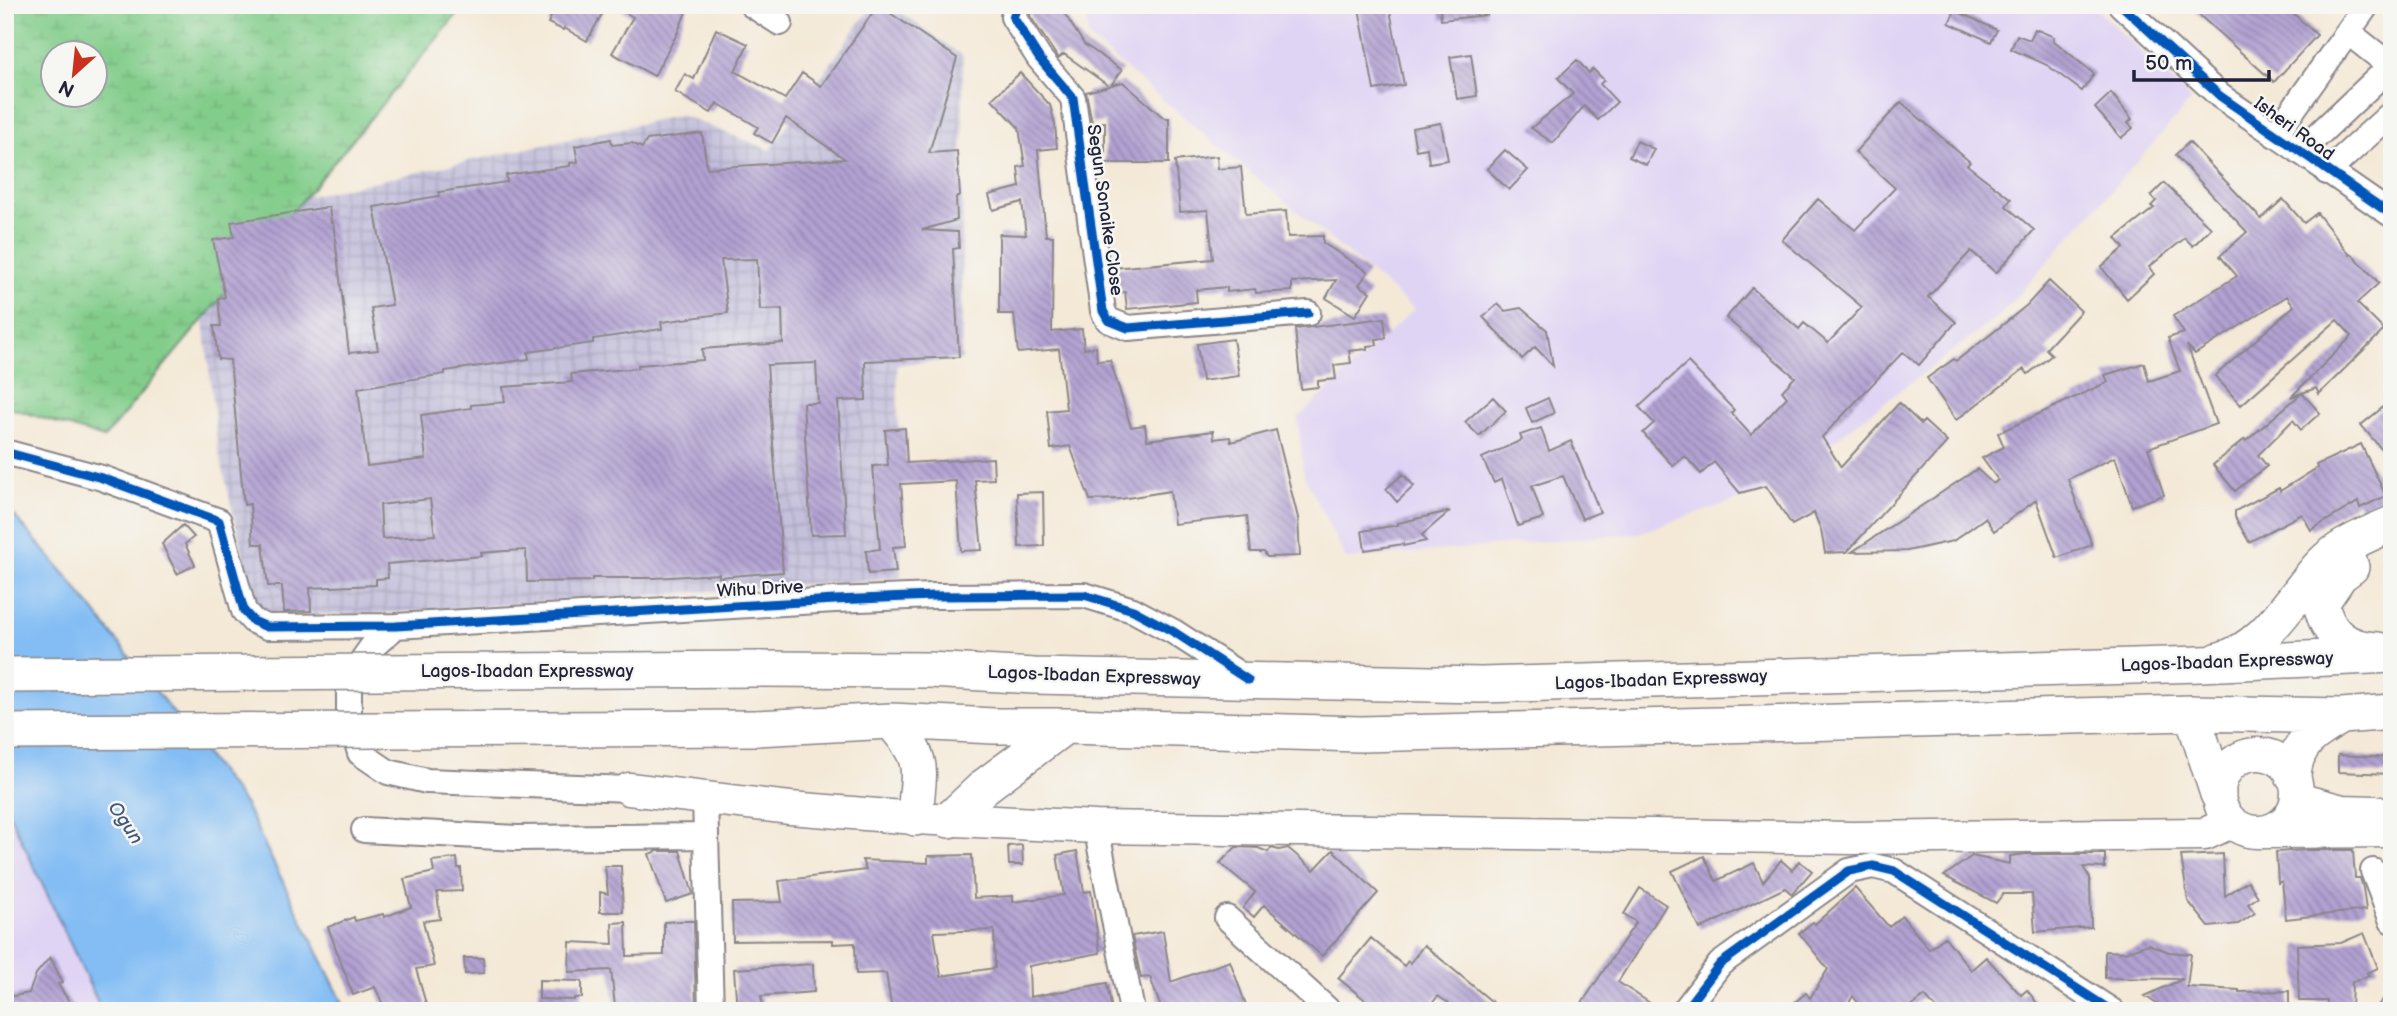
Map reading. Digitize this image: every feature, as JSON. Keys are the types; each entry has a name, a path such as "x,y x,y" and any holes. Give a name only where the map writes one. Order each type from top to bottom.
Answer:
{"highway":[{"path":"2201,664 2227,658 2245,649 2277,617 2323,563 2362,537 2392,524"},
{"path":"2392,546 2368,556 2340,575 2321,603 2324,619 2335,635 2351,645 2392,653"},
{"name":"Lagos-Ibadan Expressway","path":"5,675 929,670 1034,676 1481,685 2201,664 2392,653"},
{"path":"5,732 757,727 891,721 994,726 1362,734 2192,713 2342,716 2392,712"},
{"path":"2192,713 2225,808"},
{"path":"2295,787 2294,763 2301,745 2314,733 2342,716"},
{"path":"891,721 917,755 921,772 917,790 932,819 985,786 1065,726"}],"main road":[{"path":"2262,832 2275,829 2285,822 2293,811 2295,787 2284,765 2274,757 2248,755 2236,760 2226,769 2220,781 2225,808 2246,831 2262,832 2392,831"},
{"path":"2295,787 2342,811 2392,813"},
{"path":"629,789 705,799 932,819 1096,827 1853,838 2205,834 2225,808"}],"street":[{"path":"752,5 780,23"},
{"name":"Segun Sonaike Close","path":"1018,5 1013,17 1039,58 1073,98 1103,311 1108,320 1128,328 1308,313"},
{"name":"Isheri Road","path":"2121,5 2220,96 2392,215"},
{"path":"2275,135 2367,5"},
{"path":"2300,152 2391,66 2348,33"},
{"path":"2327,172 2392,113"},
{"name":"Wihu Drive","path":"5,452 102,478 219,521 244,611 253,621 267,627 396,626 933,596 1084,595 1133,610 1174,632 1248,680"},
{"path":"396,626 371,648 349,679 349,715 360,753 388,772 427,781 629,789"},
{"path":"705,799 711,1011"},
{"path":"1096,827 1132,1011"},
{"path":"364,830 517,838 706,835"},
{"path":"1684,1011 1720,964 1849,871 1873,866 1894,871 2112,1011"},
{"path":"2373,871 2392,921"},
{"path":"1227,918 1329,1011"}],"shaded area":[{"path":"872,5 891,6 963,56 962,360 897,364 901,578 372,614 258,615 218,449 193,221 681,115 770,150"},
{"path":"1087,5 2092,5 2192,100 2000,315 1770,489 1638,533 1346,559 1304,475 1298,418 1414,309 1089,38 1085,8"},
{"path":"5,805 88,983 102,1011 5,1011"}],"green space":[{"path":"5,5 465,5 104,438 5,406"}],"water":[{"name":"Ogun","path":"5,505 69,579 245,805 347,1011 102,1011 5,805"}],"building":[{"path":"556,5 607,5 587,41 564,28 563,30 548,23"},
{"path":"613,5 689,5 654,76 612,53 633,17"},
{"path":"878,5 957,58 929,153 957,151 960,196 956,197 957,220 922,230 958,232 959,248 953,249 959,357 865,361 866,400 838,401 846,534 811,535 803,403 818,403 816,363 767,365 783,572 719,577 719,574 527,582 526,550 505,551 481,553 482,556 387,564 388,578 376,579 376,585 310,588 311,611 284,612 282,586 268,586 263,544 253,544 250,504 244,505 230,360 218,359 214,326 221,326 218,298 225,297 213,240 234,237 231,222 329,207 349,353 378,350 371,308 392,305 374,207 439,196 439,192 507,182 506,175 570,166 570,163 578,162 575,146 611,139 612,145 632,143 642,148 647,140 702,133 707,168 845,159 786,118 772,143 754,133 758,127 717,103 711,113 675,92 685,74 694,79 716,29 748,44 735,71 785,99 802,73 821,86","holes":["757,259 760,310 782,309 783,343 702,349 703,360 571,374 572,382 503,387 505,402 471,405 471,408 421,415 426,459 367,466 358,388 445,374 445,371 529,359 528,352 593,343 593,339 662,329 661,322 728,313 721,260","430,499 435,535 382,539 380,505"]},
{"path":"1033,5 1059,5 1084,44 1122,70 1111,85 1123,82 1164,118 1169,118 1169,163 1105,163 1105,122 1092,123 1086,92 1109,86 1064,54 1058,58 1030,16"},
{"path":"1389,5 1404,85 1374,90 1359,8"},
{"path":"1440,5 1486,5 1487,15 1441,20"},
{"path":"2188,5 2284,5 2317,35 2274,82"},
{"path":"1955,10 1997,30 1991,42 1949,23"},
{"path":"2035,29 2054,37 2053,40 2094,74 2082,91 2047,65 2011,49 2017,35 2030,40"},
{"path":"1471,54 1477,96 1457,99 1450,57"},
{"path":"1577,60 1589,73 1593,69 1604,80 1600,84 1617,102 1598,120 1584,106 1553,143 1531,128 1573,94 1558,78"},
{"path":"1020,73 1050,105 1055,124 1057,148 1038,150 1046,236 1053,236 1052,332 1082,329 1084,349 1096,347 1097,361 1110,360 1131,427 1145,425 1147,440 1213,431 1214,439 1230,437 1231,442 1276,430 1298,518 1300,556 1267,557 1264,552 1251,552 1247,516 1174,524 1170,491 1121,499 1090,500 1070,446 1051,449 1047,411 1066,409 1059,349 1018,353 1014,314 999,314 999,234 1026,235 1022,202 993,210 989,195 1020,187 1018,167 1025,166 1019,128 992,99"},
{"path":"2111,93 2132,119 2128,123 2133,128 2121,138 2095,108"},
{"path":"1901,102 1970,162 1967,165 2011,199 2006,206 2034,230 1996,273 1971,251 1928,297 1956,322 1919,365 1903,352 1822,437 1841,467 1899,403 1921,424 1924,421 1947,442 1847,552 1825,553 1821,530 1814,513 1792,525 1766,486 1740,493 1714,462 1701,474 1685,456 1673,466 1643,433 1654,423 1639,407 1688,362 1734,410 1731,413 1751,435 1787,397 1782,391 1795,377 1726,318 1752,288 1799,329 1804,323 1828,343 1862,307 1782,240 1818,199 1855,230 1895,188 1855,152"},
{"path":"1441,123 1448,160 1429,163 1427,148 1416,150 1412,128"},
{"path":"1637,141 1654,149 1646,165 1629,157"},
{"path":"2189,142 2261,219 2283,199 2304,223 2317,213 2350,255 2352,254 2379,283 2357,303 2384,330 2319,394 2316,388 2291,397 2352,336 2337,320 2241,405 2215,376 2294,306 2287,296 2195,354 2187,345 2216,424 2148,448 2164,495 2132,506 2115,457 2068,479 2092,545 2057,558 2036,500 1994,531 1985,518 1953,541 1907,551 1852,552 1977,469 1993,484 1998,480 1982,458 2004,447 1998,433 2108,382 2105,375 2144,363 2149,381 2180,371 2168,338 2184,333 2173,316 2237,276 2220,256 2247,232 2175,155"},
{"path":"1505,150 1528,170 1509,190 1487,169"},
{"path":"1217,156 1218,169 1241,167 1246,214 1286,211 1288,237 1323,236 1323,243 1368,272 1359,285 1370,292 1355,316 1326,298 1336,280 1292,282 1292,291 1256,293 1255,289 1227,292 1227,287 1196,290 1197,302 1127,309 1125,292 1116,293 1113,268 1213,259 1208,210 1180,212 1175,161"},
{"path":"2164,183 2211,228 2193,246 2185,238 2149,267 2154,274 2127,299 2101,267 2124,248 2116,238 2154,208 2151,206 2156,201 2151,196"},
{"path":"2049,281 2081,311 2046,349 2052,355 2028,374 2024,369 1956,420 1927,378 1954,359 1956,361 1995,331 2027,305"},
{"path":"1498,304 1505,311 1521,308 1547,330 1553,366 1535,347 1522,359 1483,317"},
{"path":"1384,318 1386,338 1376,339 1377,345 1367,346 1367,349 1349,351 1351,363 1334,365 1336,379 1318,381 1318,387 1301,389 1295,329"},
{"path":"1233,339 1239,376 1202,381 1197,344"},
{"path":"2302,393 2320,413 2301,430 2293,420 2258,455 2267,466 2235,491 2213,465"},
{"path":"1493,397 1506,411 1479,436 1465,422"},
{"path":"1548,398 1554,413 1532,423 1526,408"},
{"path":"2392,400 2392,462 2361,425"},
{"path":"905,428 907,463 993,458 994,479 975,480 982,550 961,551 956,481 901,484 906,546 893,547 896,572 868,574 866,551 880,549 873,466 888,465 885,430"},
{"path":"1541,428 1549,451 1571,441 1600,512 1582,519 1563,476 1532,486 1543,518 1518,526 1502,479 1494,483 1482,458 1522,440 1520,435"},
{"path":"2361,444 2386,496 2360,508 2358,502 2311,530 2302,514 2249,542 2235,517 2235,511 2279,488 2280,491 2317,468 2316,465"},
{"path":"1403,474 1414,486 1397,502 1386,489"},
{"path":"1043,492 1044,546 1019,547 1017,493"},
{"path":"1450,511 1422,535 1426,541 1365,550 1362,531 1398,525"},
{"path":"183,525 194,537 185,544 195,565 177,574 162,544"},
{"path":"2338,755 2392,758 2392,774 2338,772"},
{"path":"1022,845 1023,865 1009,865 1008,846"},
{"path":"1236,847 1258,848 1268,852 1271,848 1288,848 1314,870 1333,850 1378,893 1322,956 1264,905 1254,917 1243,908 1255,892 1220,863"},
{"path":"2353,850 2355,878 2360,878 2366,910 2286,919 2282,881 2278,883 2276,852"},
{"path":"657,851 680,851 693,894 666,903 649,854"},
{"path":"1077,851 1084,892 1091,891 1100,953 1029,966 1030,997 1107,983 1112,1011 995,1011 994,1006 973,1009 973,1006 935,1011 892,1011 886,973 856,974 855,943 833,944 833,940 733,941 732,903 782,902 779,881 866,870 862,860 928,863 928,856 972,855 974,898 1013,896 1013,902 1064,895 1057,855","holes":["994,930 995,968 941,976 934,932"]},
{"path":"2105,854 2105,868 2083,867 2090,878 2091,927 2035,932 2032,894 2003,894 1996,903 1944,876 1972,856 2010,864 2010,856"},
{"path":"2223,854 2225,896 2248,881 2258,897 2248,904 2255,913 2238,924 2209,927 2188,901 2181,856"},
{"path":"1704,856 1716,881 1754,863 1763,882 1781,860 1792,870 1799,861 1812,871 1792,894 1785,888 1700,929 1672,871"},
{"path":"457,858 458,868 461,868 462,891 437,892 440,919 423,921 434,966 416,969 428,1011 386,1011 375,987 353,995 328,927 354,917 355,921 383,914 384,917 411,907 404,879 434,872 432,861"},
{"path":"605,866 621,866 623,912 600,912 600,892 608,894"},
{"path":"1640,888 1666,905 1618,982 1662,1011 1592,1011 1582,1003 1636,922 1624,914"},
{"path":"1855,888 1889,927 1902,916 1929,949 1945,937 1971,970 1986,957 2021,995 2027,990 2043,1011 1938,1011 1925,996 1906,1011 1864,1011 1853,996 1844,1011 1784,1011 1806,993 1810,998 1828,969 1799,933 1813,922 1815,924"},
{"path":"694,921 696,1011 638,1011 638,1004 615,1006 611,970 569,972 570,942 613,944 612,923 626,922 627,956 664,955 664,922"},
{"path":"1163,931 1171,982 1230,961 1248,1011 1179,1011 1177,1005 1162,1011 1150,977 1141,978 1132,936"},
{"path":"2364,933 2378,968 2367,973 2369,976 2352,982 2351,1011 2327,1007 2327,1001 2299,1001 2297,945 2341,943"},
{"path":"1371,938 1404,966 1408,961 1410,963 1424,945 1503,1011 1460,1011 1438,996 1426,1011 1379,1011 1338,978"},
{"path":"2148,944 2169,952 2191,954 2187,987 2239,992 2289,991 2289,1011 2167,1011 2145,996 2183,979 2105,978 2105,951 2125,952"},
{"path":"50,957 63,983 58,984 75,1011 9,1011 8,997 29,993 36,974"},
{"path":"464,958 483,958 484,973 465,974"},
{"path":"813,964 814,992 761,996 764,1011 737,1011 734,969"},
{"path":"539,980 582,981 582,998 539,999"}],"cycle path":[{"path":"1018,5 1013,17 1039,58 1073,98 1103,311 1108,320 1128,328 1308,313"},
{"path":"2121,5 2220,96 2392,215"},
{"path":"5,452 102,478 219,521 244,611 253,621 267,627 396,626 933,596 1084,595 1133,610 1174,632 1248,680"},
{"path":"1684,1011 1720,964 1849,871 1873,866 1894,871 2112,1011"}]}
